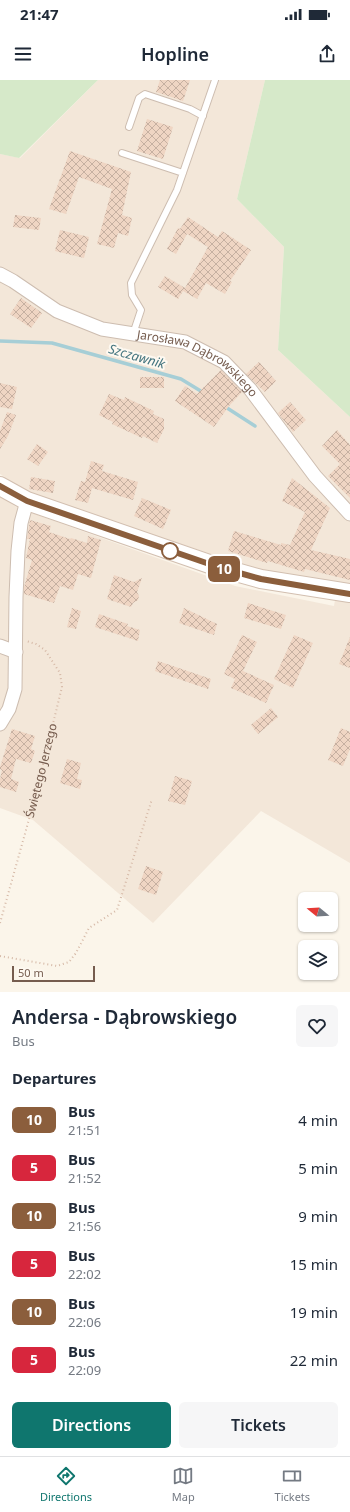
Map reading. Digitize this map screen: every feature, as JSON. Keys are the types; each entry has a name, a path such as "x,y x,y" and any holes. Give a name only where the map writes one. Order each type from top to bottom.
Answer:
{"street":[{"name":"Jarosława Dąbrowskiego","path":"0,274 57,310 102,330 184,342 224,362 250,389 315,476 350,514"},
{"path":"0,486 27,501 218,567 261,579 350,594"},
{"path":"0,724 9,709 15,689 18,551 20,524 27,501"},
{"path":"0,646 16,652"}],"lane":[{"path":"133,334 141,310 132,295 131,283 177,190 216,80"},
{"path":"129,127 139,98 145,94 190,109 203,116"},
{"path":"122,153 183,174"}],"path":[{"name":"Świętego Jerzego","path":"0,923 31,813 62,687 60,673 45,650 36,644 16,638"},
{"path":"0,956 57,966 69,962 76,953 89,928 117,910 152,800"}],"shaded area":[{"path":"98,80 265,80 237,199 284,247 278,350 350,417 350,863 261,811 153,923 33,820 0,808 0,496 18,508 235,586 334,606 338,584 250,567 30,494 0,474 0,154 20,158"}],"green space":[{"path":"0,80 98,80 19,158 0,154"},
{"path":"265,80 350,80 350,417 278,350 284,247 237,199"}],"building":[{"path":"160,80 190,80 183,101 156,92"},
{"path":"147,119 173,127 163,159 137,151"},
{"path":"70,151 131,172 122,215 132,218 128,236 118,233 114,248 97,244 112,189 79,177 66,214 49,209"},
{"path":"15,215 41,218 39,230 13,227"},
{"path":"188,217 218,237 222,231 251,250 230,281 232,282 225,294 206,283 197,299 183,291 178,299 158,287 165,276 185,288 208,247 187,234 176,254 167,249 178,228 180,229"},
{"path":"60,230 89,237 84,258 55,251"},
{"path":"21,298 42,313 31,328 10,314"},
{"path":"259,362 276,381 265,392 246,374"},
{"path":"221,370 242,392 229,406 214,427 175,401 185,386 197,394"},
{"path":"140,377 164,377 164,388 140,388"},
{"path":"0,383 17,387 12,409 0,407"},
{"path":"109,394 124,400 125,397 154,411 153,414 164,419 164,429 157,443 143,436 142,438 112,424 113,422 99,415"},
{"path":"290,402 306,420 293,432 278,413"},
{"path":"7,412 16,415 8,436 0,449 0,431"},
{"path":"337,430 350,445 350,498 328,476 340,464 322,446"},
{"path":"37,444 48,452 38,466 27,459"},
{"path":"91,461 104,465 102,471 138,482 133,500 92,488 88,503 75,500 81,481 85,482"},
{"path":"31,477 55,481 53,493 29,489"},
{"path":"292,478 330,508 311,550 350,559 350,580 305,569 304,572 228,551 234,531 281,545 281,543 290,545 305,512 282,501"},
{"path":"142,498 171,510 163,529 134,516"},
{"path":"30,520 51,526 49,532 70,539 71,538 87,543 88,536 101,540 91,578 78,574 73,590 60,586 54,603 24,594 24,587 32,560 26,558 30,539 27,539"},
{"path":"114,575 134,582 142,578 137,592 139,596 138,600 133,603 131,607 107,599"},
{"path":"248,603 286,615 281,629 244,618"},
{"path":"72,608 81,611 76,629 67,627"},
{"path":"184,608 217,624 214,635 179,623"},
{"path":"99,614 128,624 127,626 140,630 138,641 95,627"},
{"path":"242,635 257,642 243,671 274,685 266,703 231,688 235,679 224,674"},
{"path":"294,635 313,643 293,688 274,679"},
{"path":"350,637 350,668 339,664"},
{"path":"158,661 211,679 208,689 155,671"},
{"path":"271,708 278,717 258,734 251,725"},
{"path":"341,728 350,732 350,749 343,766 328,760"},
{"path":"12,729 35,736 31,749 35,751 31,763 16,759 11,779 19,782 16,792 0,787 2,770 0,767"},
{"path":"67,759 81,763 77,779 82,780 80,789 60,783"},
{"path":"175,776 192,781 185,805 168,801"},
{"path":"146,866 163,872 156,895 138,889"}],"waterway":[{"name":"Szczawnik","path":"0,341 52,343 181,379 204,393"},
{"name":"Szczawnik","path":"224,406 255,426"}],"bus line":[{"name":"10","path":"0,486 27,501 218,567 261,579 350,594"}]}
